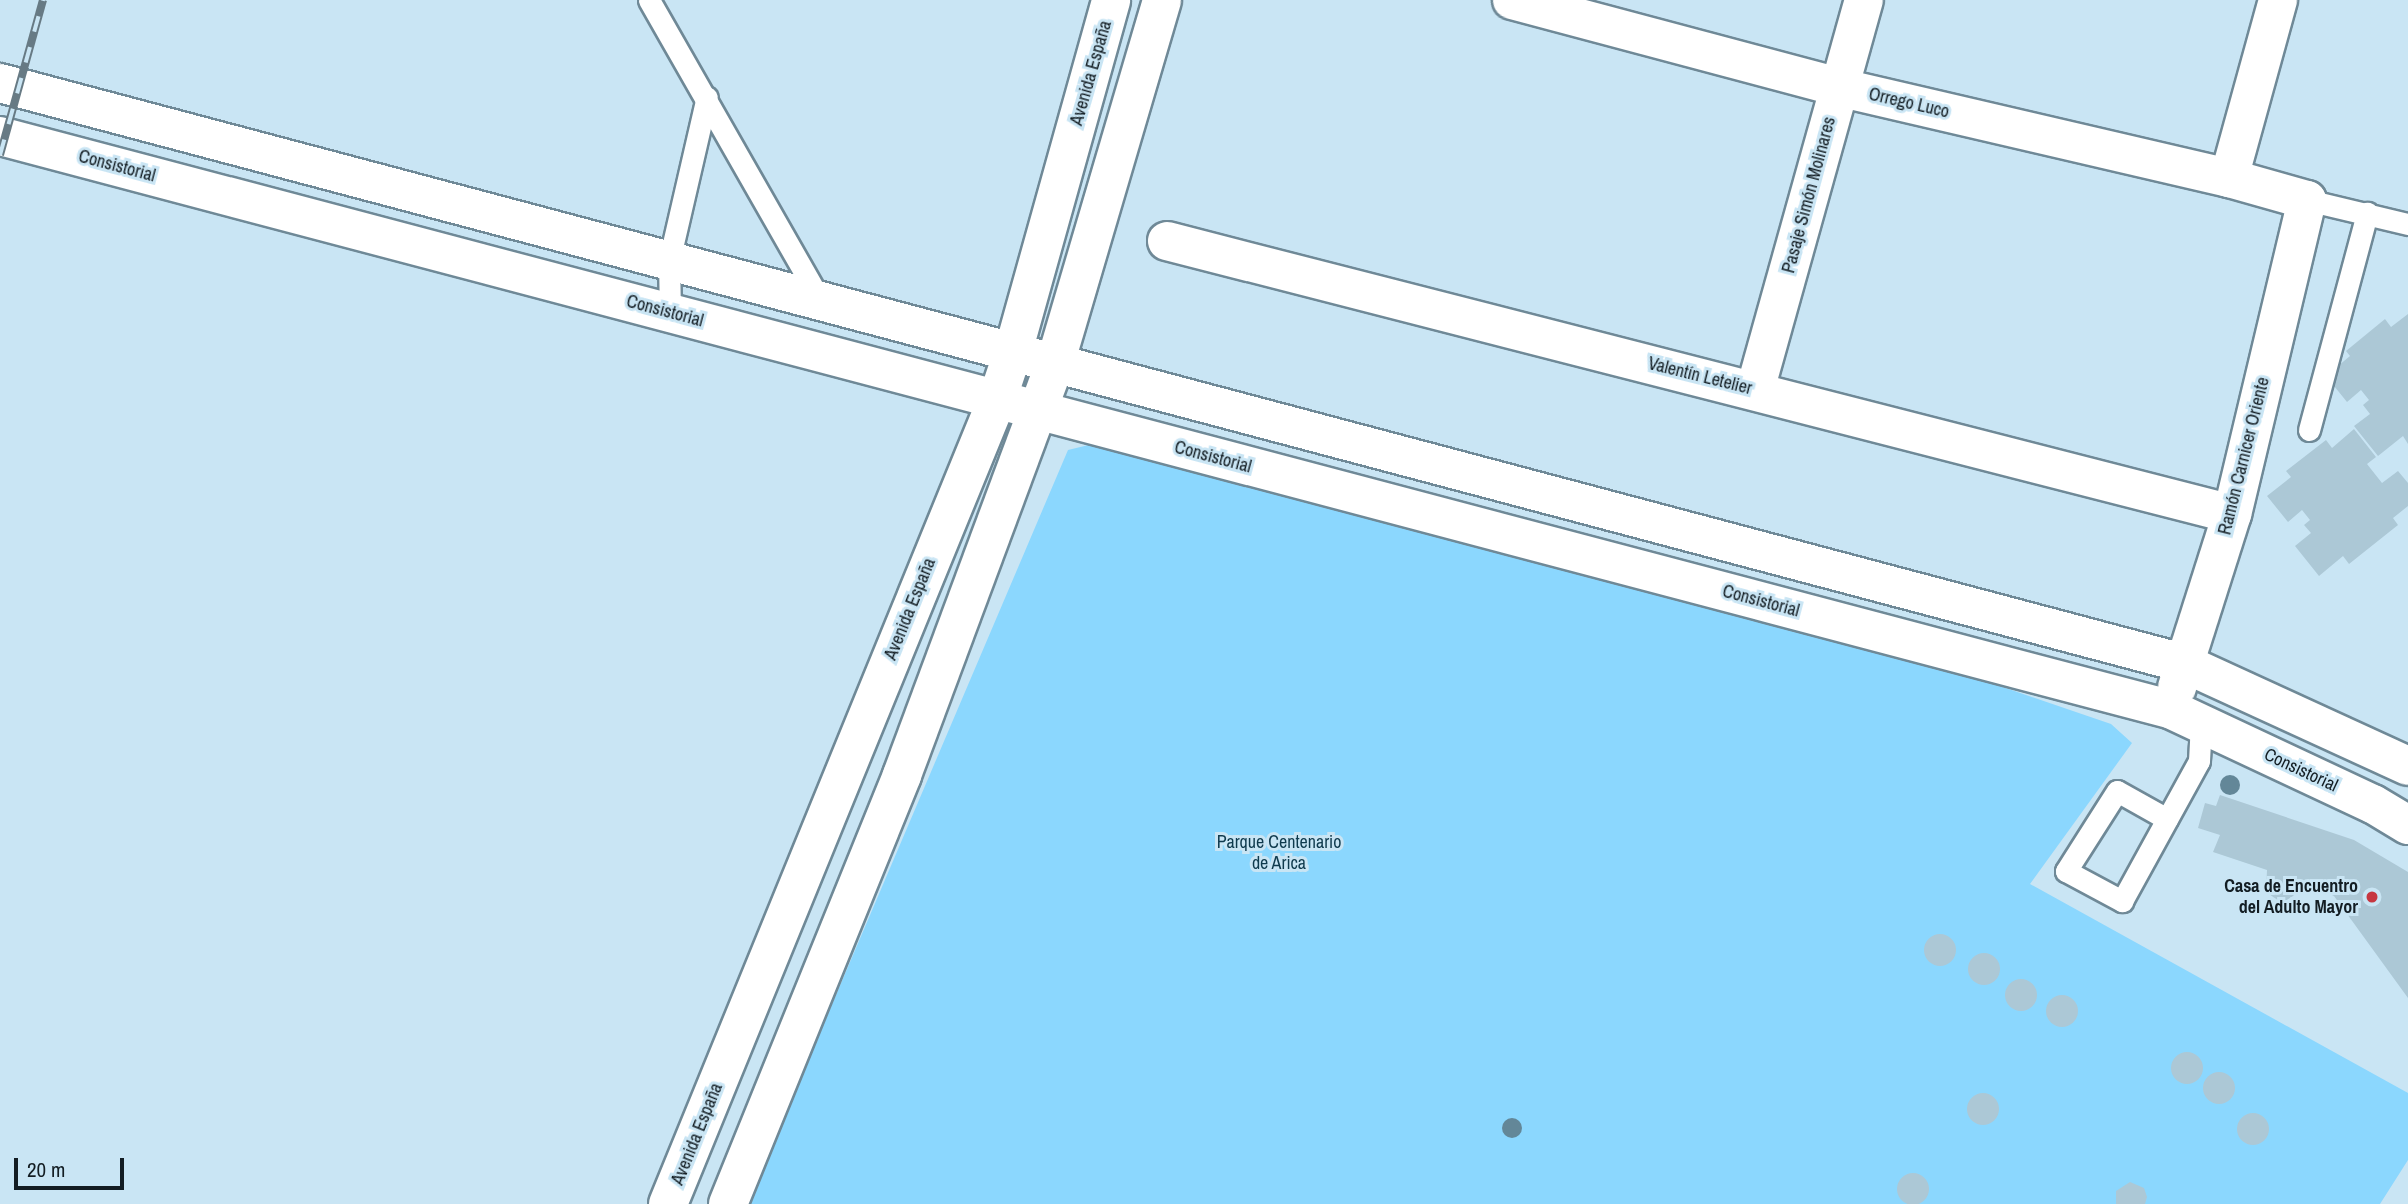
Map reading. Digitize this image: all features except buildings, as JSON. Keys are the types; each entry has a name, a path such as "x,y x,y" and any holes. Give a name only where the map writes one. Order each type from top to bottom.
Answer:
{"street":[{"name":"Avenida España","path":"668,1204 997,400 1013,352 1111,0"},
{"path":"728,1204 902,775 1055,364 1162,0"},
{"name":"Orrego Luco","path":"1515,0 1838,87 2229,178 2307,200"},
{"name":"Pasaje Simón Molinares","path":"1755,390 1864,0"},
{"path":"2229,178 2278,0"},
{"path":"0,83 2183,663 2408,766"},
{"name":"Consistorial","path":"0,135 2186,716 2374,804 2408,825"},
{"name":"Ramón Carnicer Oriente","path":"2186,716 2183,663 2232,514 2307,200"},
{"name":"Valentín Letelier","path":"1167,242 1755,390 2232,514"}],"lane":[{"path":"649,0 707,97 821,301"},
{"path":"670,313 669,261 707,97"},
{"path":"2307,200 2408,224"},
{"path":"2309,430 2367,214"},
{"path":"2167,819 2117,791 2066,871 2122,901 2199,761 2186,716"}],"green space":[{"name":"Parque Centenario de Arica","path":"1101,442 2000,686 2111,724 2132,743 2030,884 2408,1093 2408,1160 2380,1204 747,1204 1068,450"}],"railway":[{"path":"0,155 43,0"}],"place":[{"name":"Casa de Encuentro del Adulto Mayor","path":"2372,897"}]}
